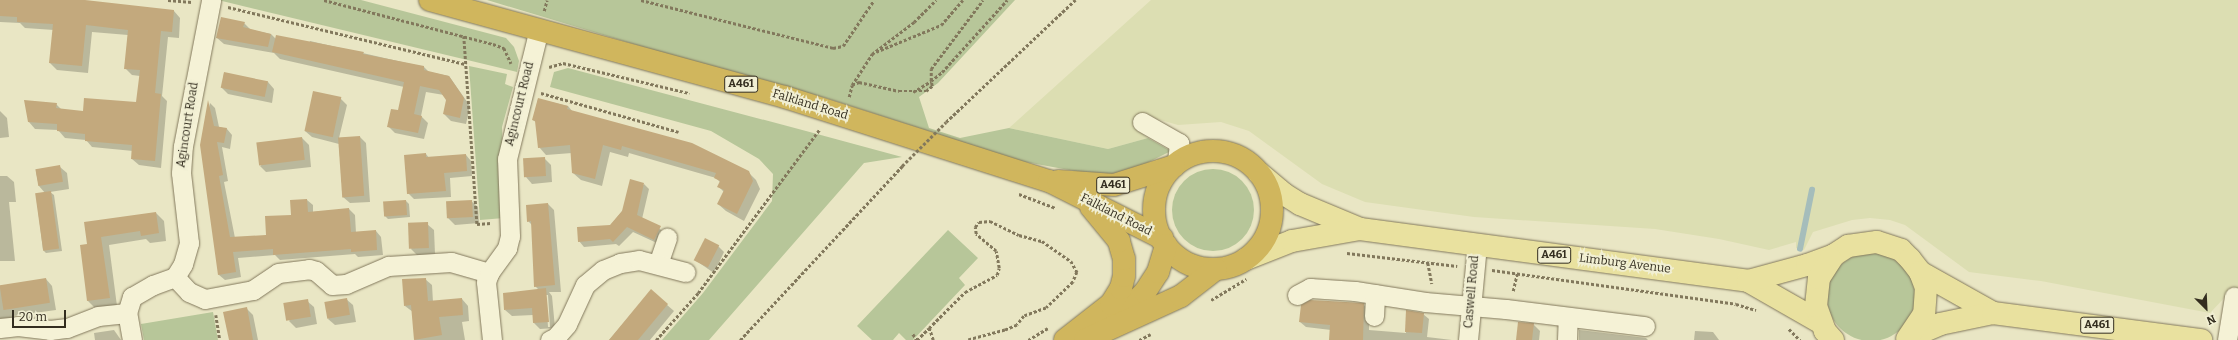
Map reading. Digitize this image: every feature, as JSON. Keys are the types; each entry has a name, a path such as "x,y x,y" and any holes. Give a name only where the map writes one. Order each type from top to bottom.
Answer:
{"highway":[{"name":"Falkland Road","path":"430,0 539,29 831,121 1049,181 1084,198 1164,242"},
{"name":"A461","path":"1085,340 1181,296 1216,269 1246,259 1264,240 1271,221 1271,199 1260,173 1242,158 1216,151 1203,151 1176,165 1164,176 1155,201 1155,222 1164,242 1187,263 1216,269"},
{"name":"Falkland Road","path":"1049,181 1114,185 1176,165"},
{"path":"1060,332 1111,304 1121,288 1124,276 1124,259 1119,241 1084,198"},
{"name":"A461","path":"1105,332 1146,292 1158,272 1164,242"}],"main road":[{"name":"Limburg Avenue","path":"1260,173 1284,194 1300,204 1360,229 1748,281 1820,322"},
{"name":"Limburg Avenue","path":"1246,259 1292,241 1360,229"},
{"name":"A461","path":"1833,340 1820,322 1816,306 1817,288 1822,272 1834,255 1848,246 1862,242 1889,244 1910,258 1920,272 1926,288 1927,301 1920,322 1908,339"},
{"name":"Limburg Avenue","path":"1748,281 1807,265 1834,255"},
{"name":"A461","path":"1920,272 1993,313"},
{"name":"A461","path":"1908,339 1940,324 1993,313 2201,340"}],"street":[{"name":"Agincourt Road","path":"175,277 183,264 189,243 181,173 182,146 211,2"},
{"name":"Agincourt Road","path":"489,273 507,248 510,236 507,159 539,29"},
{"path":"1142,122 1178,143 1176,165"},
{"path":"658,264 667,238"},
{"name":"Caswell Road","path":"1468,340 1477,245"},
{"path":"550,340 555,338 567,324 585,285 603,270 620,263 639,260 685,272"},
{"path":"132,340 127,313 132,297 152,285 175,277 189,292 205,299 253,290 278,273 309,269 316,271 332,285 346,284 388,266 451,262 489,273 486,282 492,340"},
{"path":"1297,295 1310,288 1355,291 1425,302 1645,326"},
{"path":"1374,316 1375,294"},
{"path":"2227,340 2234,297"},
{"path":"0,328 18,326 50,330 67,328 98,316 127,313"},
{"path":"1567,340 1568,317"}],"path":[{"path":"168,0 211,2 466,64"},
{"path":"324,0 464,36 504,48 509,53 512,69 510,79 524,85 679,132"},
{"path":"641,0 833,48 843,46 874,0"},
{"path":"936,0 914,22 872,54 852,85 866,83 912,92 926,91 932,86 931,69 984,0"},
{"path":"872,54 941,25 963,0"},
{"path":"912,92 942,72 1007,0"},
{"path":"740,340 902,166 946,122 1075,0"},
{"path":"464,36 477,224 510,221"},
{"path":"545,72 554,64 563,63 693,94"},
{"path":"656,340 698,293 820,128 831,121"},
{"path":"813,126 820,128 831,121"},
{"path":"905,154 919,158"},
{"path":"1012,192 1060,211"},
{"path":"913,334 917,340 964,292 997,275 999,268 996,251 976,234 975,228 979,222 990,221 1019,235 1042,241 1071,261 1077,272 1073,282 1046,308 1024,316 1017,325 1005,330 968,340"},
{"path":"212,298 220,340"},
{"path":"928,328 933,340"},
{"path":"1028,340 1060,332"}],"green space":[{"path":"218,0 361,0 506,38 514,47 519,61 517,72"},
{"path":"487,0 1015,0 938,83 919,97 929,128 960,138 1009,128 1108,149 1148,138 1171,151 1125,174 1102,176 1020,161 826,98 693,62"},
{"path":"1151,0 2238,0 2238,298 2226,296 2210,313 2041,281 1969,272 1905,225 1890,220 1870,218 1852,220 1813,232 1804,250 1796,248 1796,242 1769,250 1719,239 1655,229 1474,217 1365,202 1322,184 1249,131 1221,122 1178,125 1143,115 1136,129 1148,138 1108,149 1009,128"},
{"path":"469,66 507,74 505,84 513,87 502,127 504,218 480,220"},
{"path":"568,68 902,157 864,163 709,340 662,340 703,293 772,201 773,174 759,159 711,131 550,87 554,72"},
{"path":"1213,169 1229,172 1242,181 1251,194 1254,210 1251,226 1242,239 1229,248 1213,251 1197,248 1184,239 1175,226 1172,210 1175,194 1184,181 1197,172"},
{"path":"948,230 978,258 959,278 965,285 913,340 906,340 899,333 893,340 872,340 857,326"},
{"path":"1871,253 1888,257 1902,266 1911,280 1915,297 1911,314 1902,328 1888,337 1871,341 1854,337 1840,328 1831,314 1827,297 1831,280 1840,266 1854,257"},
{"path":"213,312 218,340 144,340 141,324"}],"building":[{"path":"0,0 85,0 174,10 172,32 161,31 155,93 161,94 155,161 131,159 132,145 85,141 85,134 57,131 57,124 28,122 24,100 57,103 56,108 83,111 84,98 136,102 140,70 124,69 128,30 86,25 82,66 49,63 53,24 17,22 17,17 0,16"},
{"path":"221,17 245,22 243,27 271,34 268,47 216,38"},
{"path":"276,35 364,52 363,54 424,66 424,70 449,76 464,98 460,118 443,114 446,100 439,90 420,86 414,114 422,116 418,133 387,127 391,109 398,110 404,82 272,52"},
{"path":"224,72 268,81 265,97 221,88"},
{"path":"313,91 341,97 333,137 304,131"},
{"path":"538,98 568,106 567,109 692,143 749,171 753,181 737,214 717,204 724,190 717,187 720,181 714,178 716,173 622,146 621,150 603,145 595,179 572,173 570,145 538,148 535,121 532,120"},
{"path":"208,100 214,126 227,128 224,143 217,142 223,175 219,176 230,237 266,235 265,216 291,215 290,200 307,199 308,212 349,208 351,232 376,230 377,250 351,252 351,249 273,255 273,249 233,252 236,272 218,275 200,145"},
{"path":"360,136 364,196 342,197 338,138"},
{"path":"302,137 305,160 259,165 256,143"},
{"path":"426,153 426,157 466,154 467,171 444,173 446,191 407,194 404,155"},
{"path":"545,157 546,176 524,177 523,158"},
{"path":"60,165 63,182 38,186 35,169"},
{"path":"630,179 644,183 637,215 661,226 654,240 627,227 613,242 610,239 578,242 577,227 610,225 622,211"},
{"path":"51,191 59,248 43,251 35,193"},
{"path":"406,200 407,215 384,217 383,202"},
{"path":"472,200 473,217 447,218 446,201"},
{"path":"548,203 555,285 534,287 531,221 527,222 526,205"},
{"path":"156,212 159,233 141,236 140,231 101,237 110,298 87,301 80,245 87,244 84,222"},
{"path":"428,222 429,248 409,249 408,223"},
{"path":"705,238 719,245 708,268 694,260"},
{"path":"46,278 50,303 3,310 0,285"},
{"path":"426,278 428,301 462,298 463,315 439,317 442,335 414,340 411,305 404,306 402,279"},
{"path":"546,288 549,322 533,323 532,308 504,310 503,293"},
{"path":"651,289 668,304 638,340 609,340"},
{"path":"347,298 350,315 327,319 324,302"},
{"path":"308,299 311,317 286,321 283,303"},
{"path":"1310,300 1364,303 1363,340 1329,340 1330,325 1299,322 1301,305"},
{"path":"247,307 253,340 229,340 223,312"},
{"path":"1406,310 1424,313 1422,333 1405,332"},
{"path":"1518,322 1534,323 1532,340 1516,340"}],"waterway":[{"path":"1800,249 1812,190"}]}
